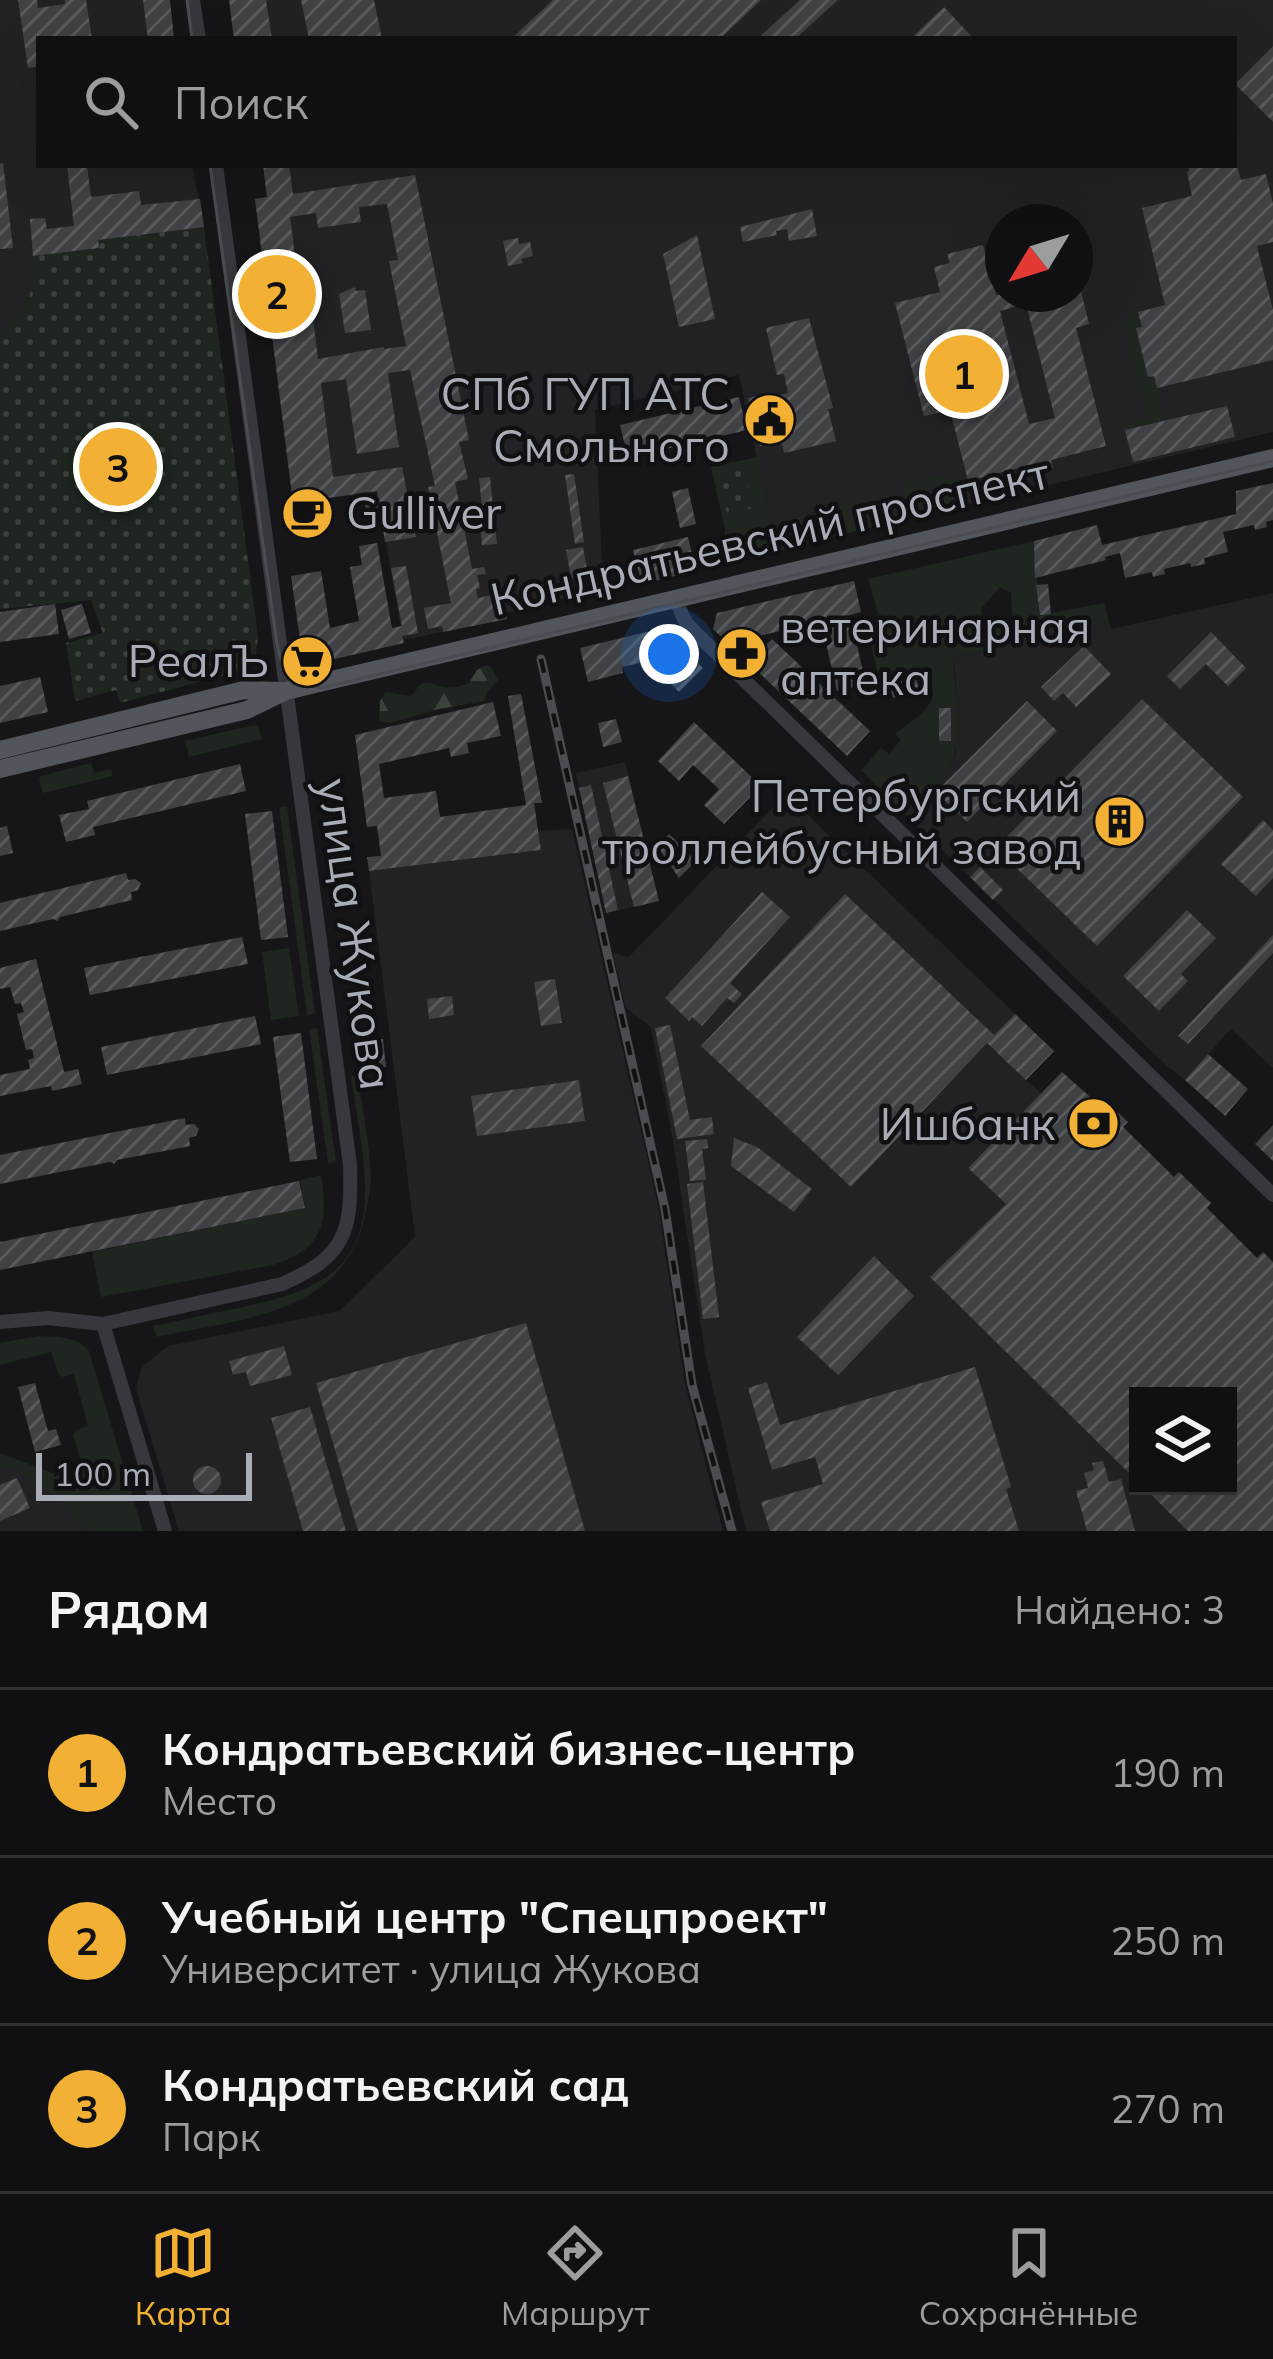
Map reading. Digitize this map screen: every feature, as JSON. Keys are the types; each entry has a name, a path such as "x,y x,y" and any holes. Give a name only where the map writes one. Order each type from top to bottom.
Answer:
{"main road":[{"name":"Кондратьевский проспект","path":"0,769 248,710 286,691 1273,458"},
{"name":"Кондратьевский проспект","path":"0,750 244,690 286,691"}],"street":[{"path":"193,0 199,36"},
{"name":"улица Жукова","path":"0,1322 47,1318 103,1324 283,1285 328,1259 339,1245 351,1201 350,1165 216,168"},
{"path":"675,598 686,623 719,656 1273,1195"},
{"path":"103,1324 166,1531"}],"shaded area":[{"path":"0,0 170,0 174,36 36,36 36,168 193,168 204,227 34,256 34,287 22,309 0,332"},
{"path":"229,0 1273,0 1273,432 880,525 874,500 771,524 739,375 595,410 603,588 507,613 507,619 403,640 377,492 293,503 255,199 267,197 263,168 1237,168 1237,36 234,36"},
{"path":"1273,593 1273,1068 1231,1029 1185,1080 905,814 952,764 956,752 952,658 1006,650 1109,622 1111,629"},
{"path":"625,762 659,901 606,913 576,773"},
{"path":"786,794 1054,1051 1026,1080 1041,1093 968,1168 1006,1204 931,1277 1129,1473 1129,1495 1151,1495 1188,1531 746,1531 705,1354 651,1027 626,1008 613,953 629,957"},
{"path":"572,829 658,1205 685,1384 723,1531 179,1531 136,1389 144,1365 168,1346 339,1311 415,1237 369,871 540,850 538,831"},
{"path":"0,1464 26,1473 59,1497 90,1531 0,1531"}],"green space":[{"path":"204,227 258,637 256,653 244,670 120,703 116,690 75,701 66,643 103,633 91,600 0,609 0,332 28,299 33,256 98,248 98,240"},
{"path":"1145,308 1147,314 1139,317 1165,421 1130,429 1129,424 1148,418 1123,322"},
{"path":"757,457 771,523 875,499 880,525 723,565 725,529 711,467"},
{"path":"743,467 753,508 727,514 718,473"},
{"path":"936,475 939,482 957,478 962,505 942,511 935,487 905,495 902,484"},
{"path":"1034,541 1040,615 1104,603 1109,622 1006,650 952,658 957,713 954,757 942,778 905,814 861,770 881,748 889,754 901,740 895,734 923,711 933,692 927,672 885,683 879,679 868,634 878,613 868,579","holes":["1000,587 1011,593 1013,627 1003,633 982,616 981,609"]},
{"path":"486,665 498,680 484,701 390,723 379,721 380,701 386,692 411,696 421,684 430,682 459,686 469,683"},
{"path":"254,725 262,739 189,757 185,741"},
{"path":"91,763 94,773 111,769 113,776 43,793 41,776"},
{"path":"287,806 315,1014 307,1015 279,807"},
{"path":"289,948 299,1016 271,1020 262,952"},
{"path":"317,1028 336,1162 328,1163 309,1029"},
{"path":"351,1076 358,1076 371,1181 367,1206 357,1242 339,1270 288,1305 156,1337 153,1326 290,1294 311,1286 344,1262 362,1222 365,1195"},
{"path":"321,1175 324,1207 319,1232 290,1259 101,1297 92,1252 305,1208 300,1180"},
{"path":"39,1336 73,1340 89,1351 143,1531 90,1531 49,1492 0,1464 0,1453 73,1481 81,1461 73,1435 88,1426 74,1374 59,1375 51,1352 0,1365 0,1343"}],"building":[{"path":"18,0 37,0 38,8 86,0 92,36 36,36 36,67 28,68"},
{"path":"143,0 170,0 174,36 148,36"},
{"path":"229,0 266,0 272,36 234,36"},
{"path":"301,0 374,0 381,36 308,36"},
{"path":"553,0 761,0 723,36 514,36"},
{"path":"800,0 838,0 798,36 760,36"},
{"path":"944,7 971,36 913,36"},
{"path":"1273,46 1273,122 1237,86"},
{"path":"0,164 13,248 0,249"},
{"path":"1237,166 1241,180 1266,174 1273,204 1273,242 1257,246 1273,310 1273,360 1157,388 1154,376 1148,377 1136,328 1142,327 1138,312 1165,305 1142,208 1192,196 1189,171"},
{"path":"67,168 87,168 91,197 139,191 141,205 200,199 204,227 98,240 99,248 33,256 30,219 45,218 47,229 74,226"},
{"path":"263,168 289,168 293,194 415,175 469,440 459,442 468,479 455,482 472,569 484,567 486,574 477,575 480,588 476,589 478,598 502,593 507,619 443,632 442,626 428,629 424,608 451,603 428,487 435,486 410,370 388,373 399,447 357,454 346,379 321,383 333,477 402,467 416,537 385,542 380,509 366,512 365,505 379,503 377,491 293,503 255,199 267,197","holes":["387,204 398,260 389,261 406,346 318,359 308,277 298,279 290,217 316,213 318,228 361,222 359,207"]},
{"path":"812,209 817,236 789,241 787,229 743,242 740,227"},
{"path":"697,235 715,319 679,327 663,254"},
{"path":"518,238 519,244 530,242 533,256 508,266 503,241"},
{"path":"983,245 985,312 1000,312 1029,424 1055,418 1028,312 1086,312 1089,324 1076,328 1106,446 1051,460 1053,468 1024,475 1022,467 968,481 950,410 924,416 895,303 940,292 934,267 950,263 947,254"},
{"path":"355,287 365,290 371,330 345,333 339,294"},
{"path":"809,318 833,408 828,409 836,441 784,453 780,436 760,446 748,398 788,393 784,374 777,375 766,328"},
{"path":"739,397 747,430 628,458 620,425"},
{"path":"1227,406 1235,437 1133,462 1125,430"},
{"path":"574,474 584,542 575,544 565,475"},
{"path":"490,477 497,544 482,545 479,478"},
{"path":"1273,483 1273,520 1255,530 1254,525 1223,532 1228,552 1204,558 1205,564 1164,569 1165,574 1153,577 1152,572 1125,578 1120,553 1035,578 1034,541 1097,525 1102,545 1228,516 1236,514 1236,491"},
{"path":"688,488 696,524 680,528 672,492"},
{"name":"Gulliver","path":"314,505 316,521 300,523 298,507"},
{"path":"688,537 696,571 642,584 633,550"},
{"path":"377,543 392,628 402,626 391,568 406,566 418,633 402,636 404,643 309,665 303,661 291,576 321,571 330,628 359,621 350,567 362,565 359,546"},
{"path":"583,547 588,575 571,578 566,550"},
{"path":"854,581 861,612 850,615 842,626 852,624 866,684 837,691 823,630 830,629 839,617 759,636 767,644 772,639 870,731 847,756 713,629 717,613"},
{"path":"1048,584 1051,614 1040,615 1036,585"},
{"path":"55,604 59,634 0,642 0,612"},
{"path":"82,604 91,633 69,639 61,610"},
{"path":"663,628 703,668 679,692 648,661 588,682 580,648"},
{"path":"1211,632 1246,668 1228,686 1206,664 1180,689 1167,676"},
{"path":"1084,646 1111,674 1076,707 1063,693 1054,701 1041,687"},
{"path":"915,675 919,690 893,698 889,682"},
{"path":"40,677 48,712 0,723 0,686"},
{"path":"521,694 542,803 534,803 541,850 369,871 367,857 381,856 377,826 367,827 355,735 493,702 501,736 467,743 469,753 451,757 449,748 379,764 384,798 436,791 440,817 526,805 508,696"},
{"name":"Петербургский троллейбусный завод","path":"1142,699 1243,797 1097,946 996,848"},
{"path":"1027,701 1057,731 967,822 936,792"},
{"path":"939,708 951,708 951,741 939,741"},
{"path":"616,719 622,742 603,747 598,723"},
{"path":"694,722 761,786 724,824 704,805 719,789 693,765 679,781 658,761"},
{"path":"240,764 246,791 93,827 95,835 66,842 59,815 89,809 87,801"},
{"path":"628,776 659,901 634,907 603,783"},
{"path":"591,785 618,910 606,913 579,788"},
{"path":"272,811 288,937 261,940 245,814"},
{"path":"1263,820 1273,830 1273,878 1256,896 1221,864"},
{"path":"7,826 13,853 0,856 0,828"},
{"path":"669,834 696,861 679,878 657,846"},
{"path":"980,867 1003,890 993,900 970,877"},
{"path":"126,873 128,880 141,883 131,892 132,900 0,931 0,903"},
{"path":"762,892 790,917 730,983 742,994 734,1003 727,998 702,1026 692,1017 689,1021 665,998"},
{"path":"845,894 994,1035 1015,1014 1054,1051 1026,1080 987,1043 851,1187 701,1046"},
{"path":"1187,910 1216,938 1181,974 1188,981 1159,1011 1123,976"},
{"path":"1273,935 1273,953 1188,1044 1178,1036"},
{"path":"242,937 248,964 90,995 84,968"},
{"path":"36,959 64,1072 78,1069 82,1084 0,1096 0,1075 30,1069 28,1060 34,1058 32,1049 26,1050 17,1014 24,1012 21,1003 15,1004 10,987 0,989 0,968"},
{"path":"555,979 562,1023 541,1026 534,982"},
{"path":"452,996 454,1015 429,1019 427,999"},
{"path":"255,1016 261,1044 107,1075 101,1047"},
{"path":"670,1025 690,1120 712,1117 714,1134 677,1139 655,1028"},
{"path":"301,1033 317,1159 290,1162 273,1037"},
{"path":"383,1039 386,1067 365,1069 362,1041"},
{"path":"1208,1054 1248,1089 1225,1116 1185,1080"},
{"path":"1062,1072 1105,1110 1110,1105 1128,1122 1123,1127 1174,1177 1179,1172 1211,1203 1207,1208 1257,1258 1263,1252 1273,1262 1273,1531 1188,1531 1151,1495 1237,1495 1237,1387 1129,1387 1129,1473 930,1277 1006,1204 968,1168"},
{"path":"579,1080 585,1121 477,1136 471,1096"},
{"path":"185,1118 186,1125 199,1129 189,1138 190,1146 0,1184 0,1155"},
{"path":"1273,1125 1273,1161 1255,1144"},
{"path":"734,1138 757,1147 812,1189 794,1212 731,1166"},
{"path":"707,1139 708,1148 702,1149 706,1180 690,1181 685,1141"},
{"path":"299,1181 305,1208 0,1270 0,1242"},
{"path":"703,1182 719,1317 703,1319 687,1184"},
{"path":"874,1256 914,1296 838,1375 797,1337"},
{"path":"526,1323 585,1531 358,1531 316,1383"},
{"path":"284,1346 292,1375 250,1386 246,1372 233,1375 229,1361"},
{"path":"975,1367 1011,1487 1006,1489 1019,1531 770,1531 761,1502 823,1484 815,1457 772,1470 748,1388 767,1382 780,1425"},
{"path":"35,1383 48,1431 56,1429 61,1445 35,1452 18,1387"},
{"path":"310,1407 346,1531 303,1531 271,1418"},
{"path":"1103,1461 1109,1482 1121,1479 1135,1531 1087,1531 1076,1491 1088,1488 1084,1473 1094,1470 1092,1463"},
{"path":"207,1466 217,1470 221,1480 217,1490 207,1494 197,1490 193,1480 197,1470"},
{"path":"17,1478 30,1508 0,1521 0,1485"}],"tram line":[{"path":"187,0 192,36"},
{"path":"210,168 277,644 286,670 311,686 321,688 1273,461"}],"railway":[{"path":"541,659 665,1209 692,1385 732,1531"}],"place":[{"name":"Учебный центр \"Спецпроект\"","path":"277,294"},
{"name":"Кондратьевский бизнес-центр","path":"964,374"},
{"name":"СПб ГУП АТС Смольного","path":"769,420"},
{"name":"Кондратьевский сад","path":"118,467"},
{"name":"Gulliver","path":"307,513"},
{"name":"ветеринарная аптека","path":"741,653"},
{"name":"РеалЪ","path":"308,661"},
{"name":"Петербургский троллейбусный завод","path":"1120,822"},
{"name":"Ишбанк","path":"1094,1124"}]}
